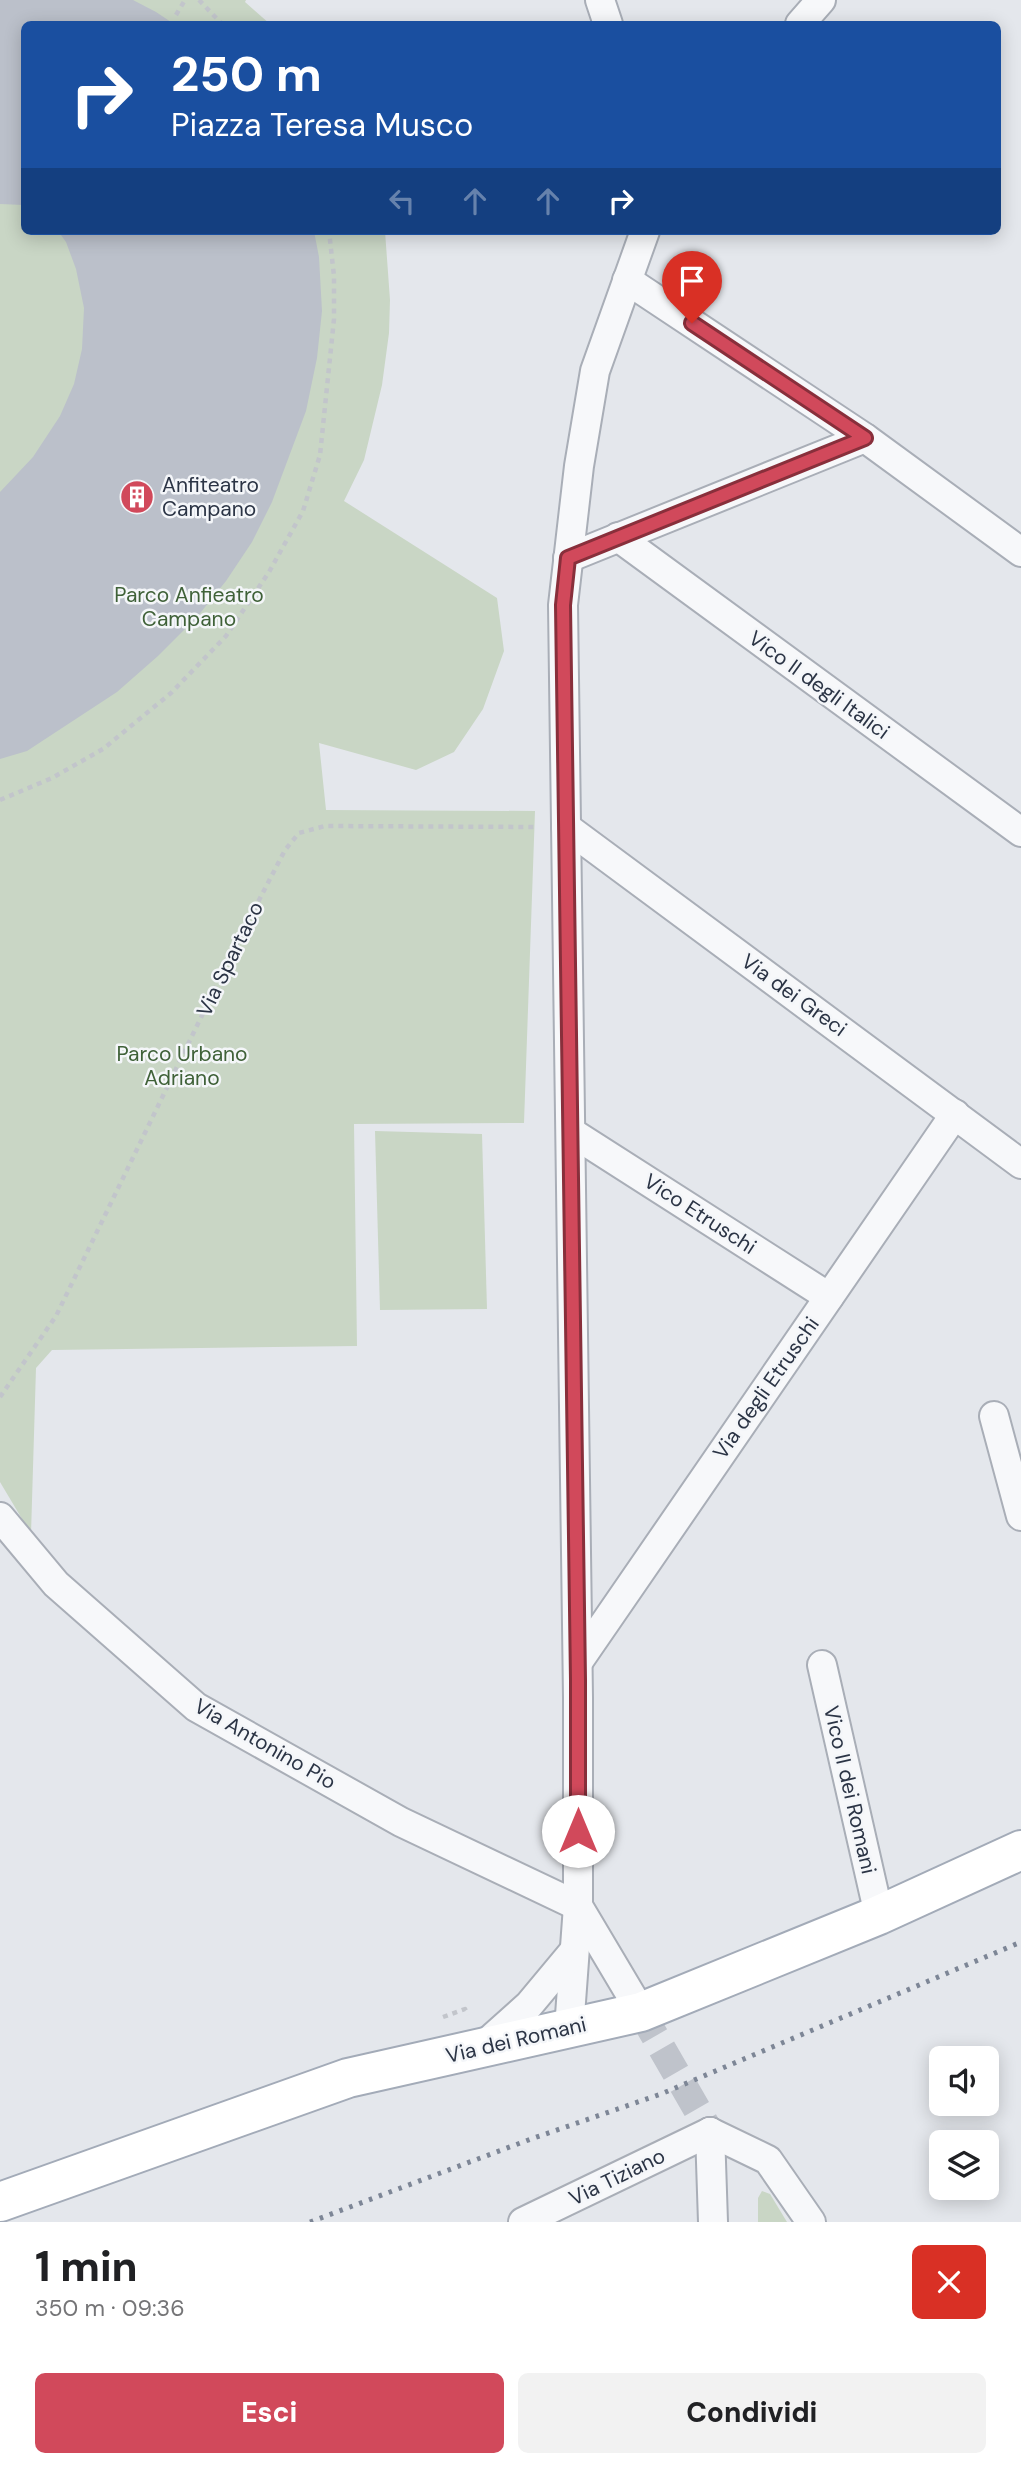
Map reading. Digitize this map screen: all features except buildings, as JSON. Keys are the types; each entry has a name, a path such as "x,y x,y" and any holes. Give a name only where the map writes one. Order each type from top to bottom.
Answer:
{"main road":[{"name":"Via dei Romani","path":"0,2202 348,2078 641,2012 878,1915 1021,1850"}],"street":[{"path":"600,0 607,21"},
{"path":"803,21 821,0"},
{"path":"569,2029 578,1906 578,1662 563,605 579,466 595,371 644,235"},
{"path":"627,280 865,438 1021,552"},
{"path":"568,558 865,438"},
{"name":"Vico II degli Italici","path":"618,537 1021,832"},
{"name":"Via dei Greci","path":"566,827 1021,1164"},
{"name":"Via degli Etruschi","path":"578,1662 955,1114"},
{"name":"Vico Etruschi","path":"571,1132 829,1297"},
{"path":"994,1416 1021,1516"},
{"name":"Via Antonino Pio","path":"0,1517 56,1584 196,1707 401,1822 578,1906"},
{"name":"Vico II dei Romani","path":"822,1665 878,1915"},
{"path":"578,1906 641,2012"},
{"path":"481,2048 529,2005 575,1951"},
{"path":"687,2222 713,2216 710,2132 768,2160 811,2222"},
{"name":"Via Tiziano","path":"523,2222 710,2132"}],"path":[{"path":"176,15 186,0"},
{"path":"199,0 219,21"},
{"path":"0,800 52,778 103,749 171,693 226,636 269,572 303,510 320,455 334,319 334,276 329,235"},
{"name":"Via Spartaco","path":"0,1397 56,1317 243,931 285,850 299,834 325,826 566,827"}],"green space":[{"path":"0,0 246,0 245,2 267,21 21,21 21,235 385,235 390,300 382,385 364,460 344,501 497,598 504,651 483,709 454,752 416,770 319,743 326,810 535,811 524,1123 354,1124 357,1346 52,1350 36,1368 31,1534 0,1482"},
{"path":"375,1131 482,1134 487,1309 380,1310"},
{"path":"762,2191 770,2194 787,2222 758,2222 758,2198"}],"tunnel":[{"path":"641,2012 710,2132"}],"railway":[{"path":"310,2222 531,2139 661,2094 1021,1942"}],"place":[{"name":"Anfiteatro Campano","path":"137,497"}],"route":[{"path":"578,1831 563,605 568,558 865,438 692,323"}],"park label":[{"name":"Parco Anfieatro Campano","path":"189,607"},
{"name":"Parco Urbano Adriano","path":"182,1066"}]}
